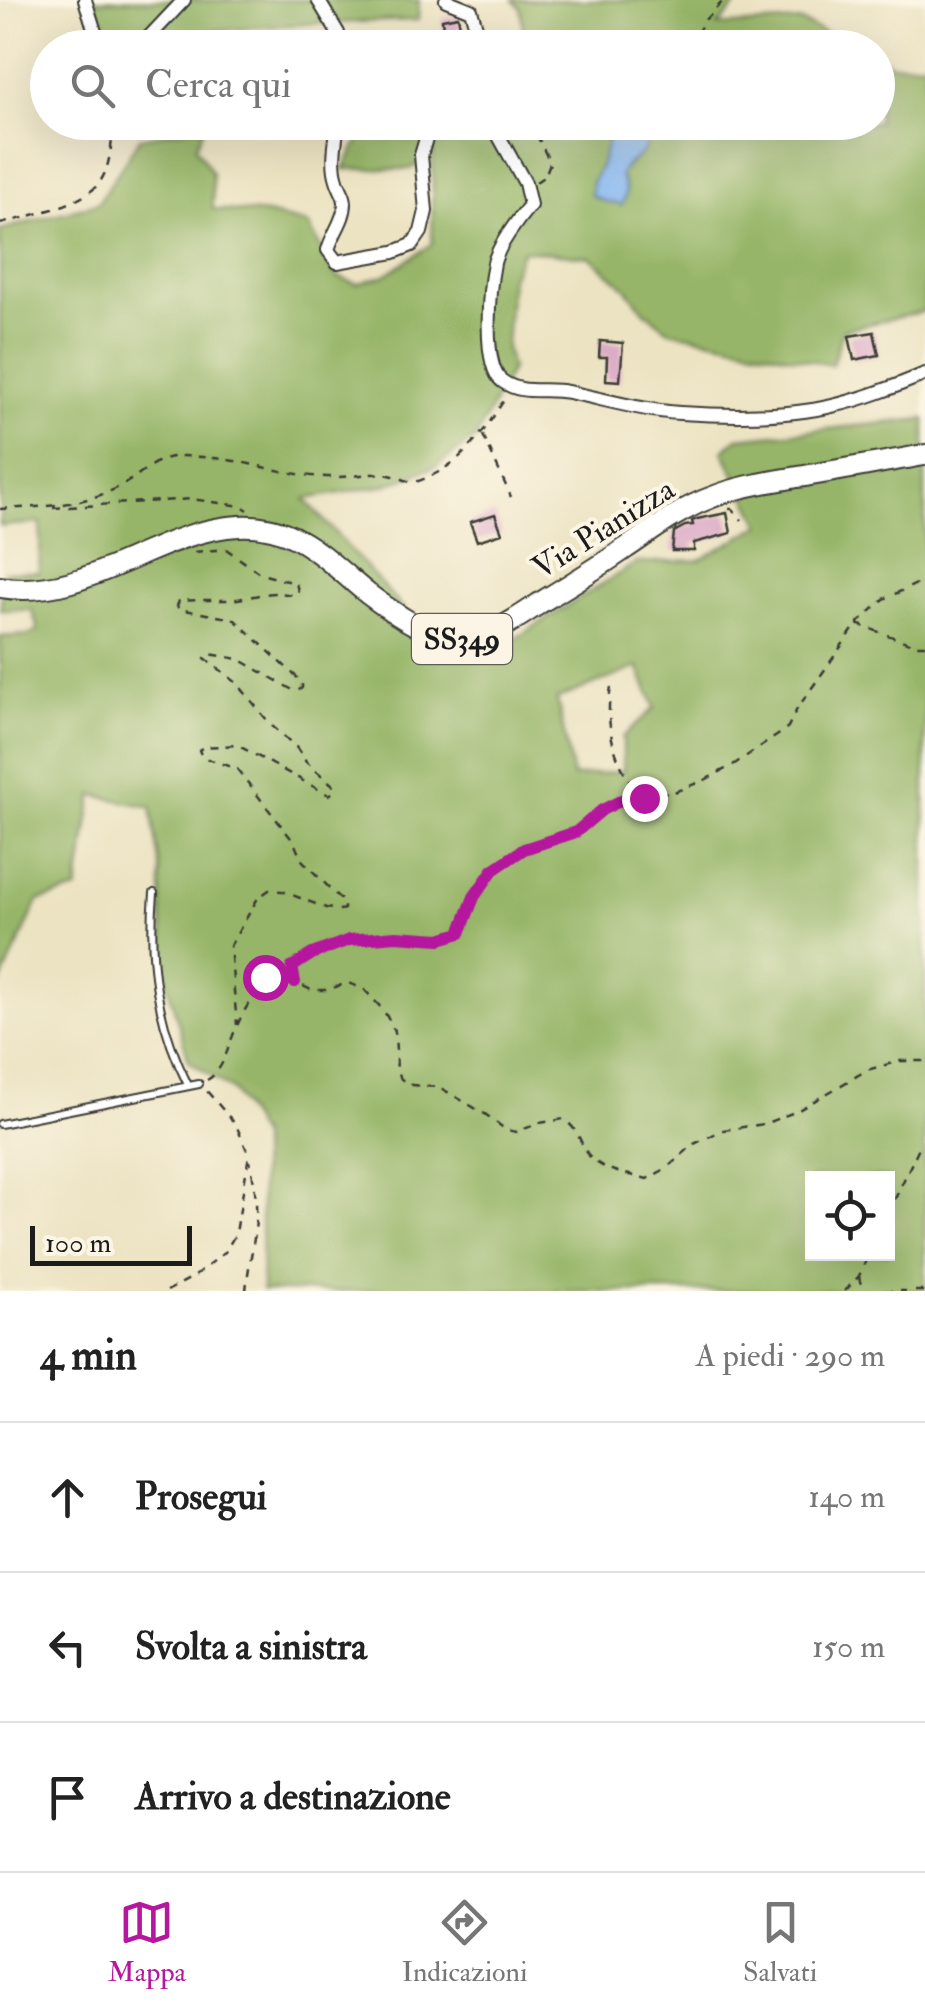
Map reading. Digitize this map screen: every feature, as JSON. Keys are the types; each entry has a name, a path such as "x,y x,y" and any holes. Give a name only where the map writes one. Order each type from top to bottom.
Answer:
{"main road":[{"name":"Via Pianizza","path":"0,587 58,584 88,577 178,539 219,528 260,526 298,538 408,621 430,633 458,639 483,635 513,620 709,498 743,487 925,455"}],"street":[{"path":"85,0 94,30"},
{"path":"156,30 184,0"},
{"path":"318,0 336,30"},
{"path":"446,0 471,10 476,30"},
{"path":"336,140 336,180 346,199 328,250 337,262 412,245 421,232 426,211 421,156 426,140"},
{"path":"501,140 525,183 530,205 495,260 490,356 497,378 519,391 556,389 677,413 758,413 828,407 874,395 925,374"}],"lane":[{"path":"154,893 152,966 158,1004 166,1035 188,1084"},
{"path":"0,1124 199,1084"}],"path":[{"path":"699,30 724,0"},
{"path":"0,224 76,202 92,193 102,180 112,140"},
{"path":"525,183 534,184 545,176 550,163 539,140"},
{"path":"42,508 118,488 156,462 176,456 226,458 333,478 393,474 412,483 431,478 456,461 483,434 502,403 519,391"},
{"path":"483,434 511,498"},
{"path":"0,509 191,499 242,506 254,514"},
{"path":"191,552 226,549 262,574 296,584 298,591 291,595 278,592 230,600 204,599 178,602 177,606 234,619 302,682 302,688 296,692 238,660 210,654 205,658 237,683 270,725 296,747 335,791 324,793 236,745 200,750 202,757 237,769 294,842 301,859 344,903 340,910 326,908 282,890 269,890 258,898 230,946 237,1024"},
{"path":"295,982 292,967 312,954 349,940 396,936 440,939 460,933 474,897 493,870 524,849 576,832 602,810 632,795 644,798 653,793 674,792 734,765 788,726 857,624 884,599 925,580"},
{"path":"857,624 925,646"},
{"path":"612,687 610,729 619,762 631,785 644,798"},
{"path":"246,1291 256,1220 249,1154 236,1125 199,1084 212,1078 220,1068 237,1024 265,977 282,976 311,990 348,983 364,990 384,1010 395,1032 397,1070 402,1079 412,1085 438,1087 506,1130 517,1132 538,1123 564,1119 580,1135 588,1156 609,1170 647,1179 667,1168 694,1144 723,1130 764,1124 797,1111 867,1070 900,1060 925,1061"},
{"path":"895,1199 925,1141"},
{"path":"167,1291 195,1276 225,1252 236,1233 249,1154"},
{"path":"846,1291 866,1261"},
{"path":"858,1276 867,1291"},
{"path":"914,1291 925,1290"},
{"path":"884,1291 906,1291"}],"green space":[{"path":"93,0 419,0 418,20 226,30 106,30"},
{"path":"513,0 741,0 718,26 799,21 819,30 523,30 521,9"},
{"path":"925,63 925,311 843,330 832,365 670,331 645,312 625,287 590,257 523,250 511,277 506,348 511,369 476,438 435,467 383,486 305,499 444,654 508,643 636,563 699,560 761,525 723,451 738,438 925,419 925,1291 262,1291 260,1136 233,1091 189,1061 165,976 160,867 151,807 93,795 77,890 38,901 0,985 0,637 29,635 38,630 32,610 0,610 5,572 39,572 41,523 0,526 0,230 98,203 139,140 199,140 196,147 212,173 213,209 267,214 308,224 336,276 357,284 385,275 432,244 433,148 426,160 410,169 344,169 359,140 607,140 592,183 622,205 626,190 620,175 639,156 648,140 895,140 895,64","holes":["638,667 655,708 623,737 623,771 573,777 557,699"]}],"water":[{"path":"607,140 648,140 620,175 625,190 622,205 591,195"}],"building":[{"path":"458,16 461,30 443,30 442,19"},
{"path":"874,332 879,355 854,360 849,336"},
{"path":"600,341 623,343 620,381 606,380 607,357 599,357"},
{"path":"727,513 731,533 694,543 694,551 672,551 674,532 693,525 692,521 697,519"},
{"path":"495,514 502,533 477,541 470,522"}],"route":[{"path":"265,977 282,976 295,982 292,967 312,954 349,940 396,936 440,939 460,933 474,897 493,870 524,849 576,832 602,810 632,795 644,798"}]}
